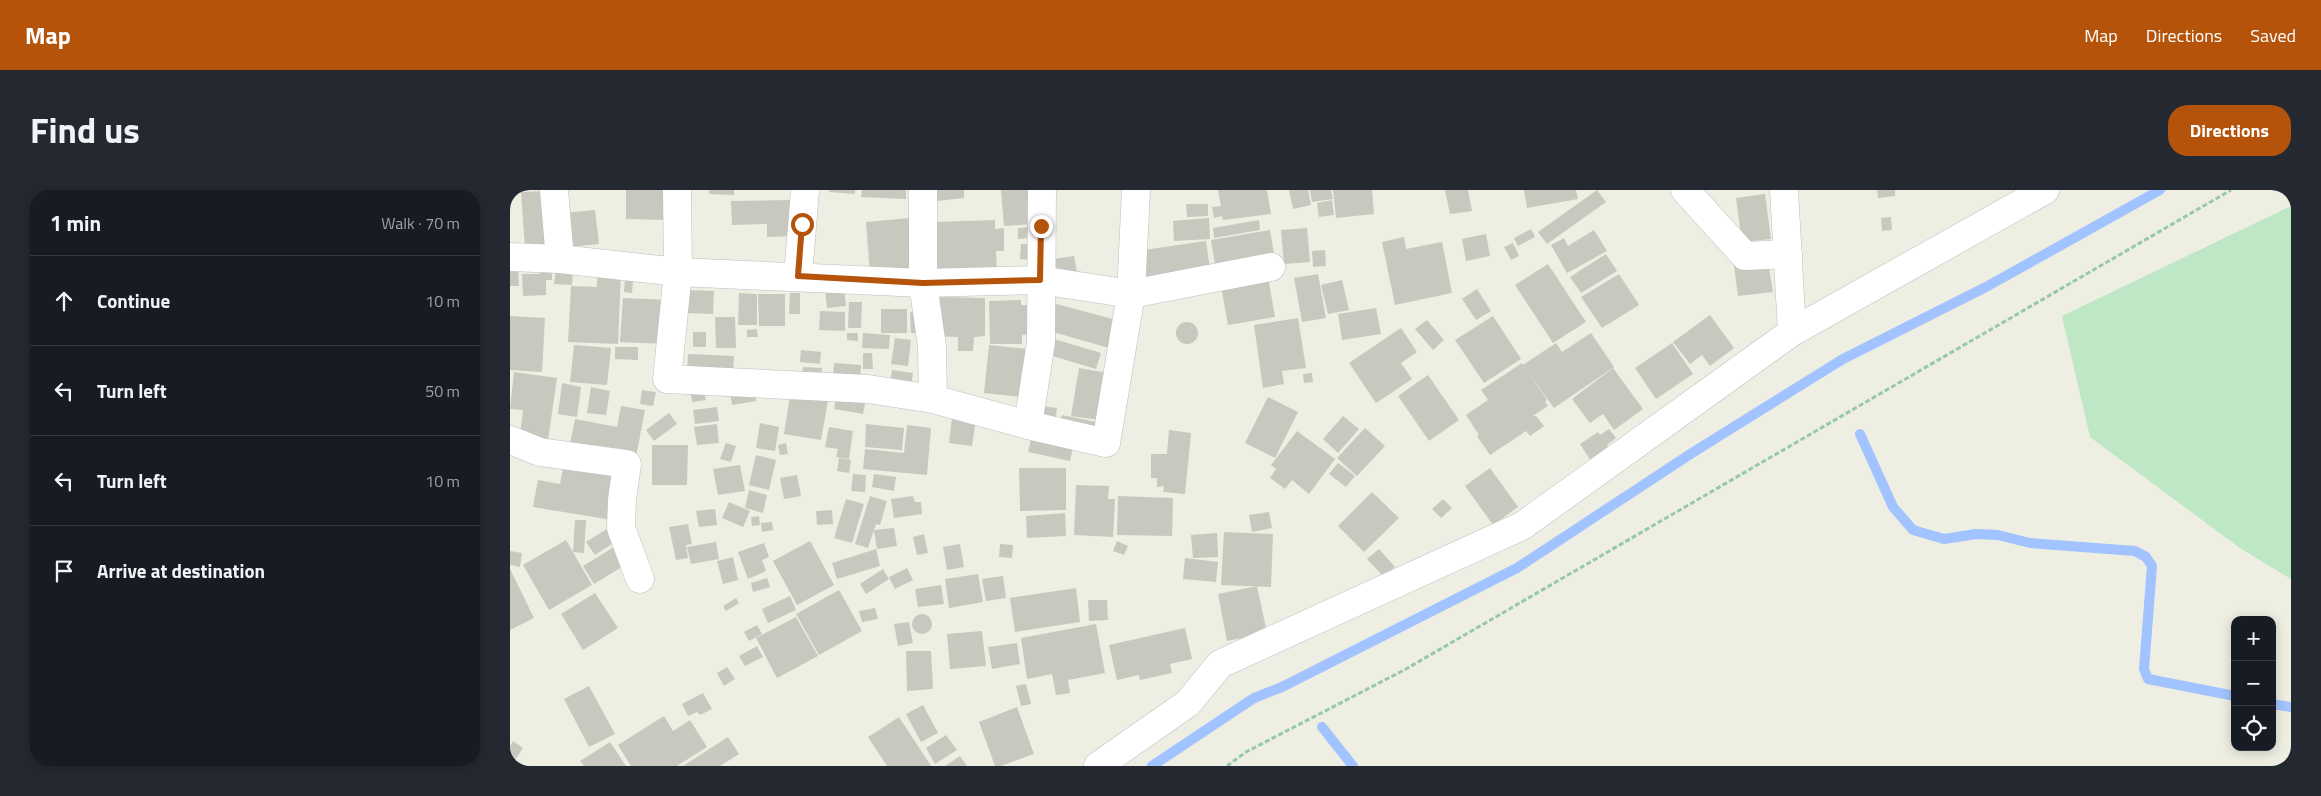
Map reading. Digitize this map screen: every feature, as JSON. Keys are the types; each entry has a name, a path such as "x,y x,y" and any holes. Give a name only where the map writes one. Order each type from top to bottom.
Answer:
{"street":[{"path":"554,190 560,259"},
{"path":"676,190 678,272 667,379 868,390 933,399 1028,425 1106,443 1131,294 1136,190"},
{"path":"798,276 806,190"},
{"path":"923,190 923,283 932,347 933,399"},
{"path":"1028,425 1041,342 1042,190"},
{"path":"1685,190 1745,256 1788,254"},
{"path":"1784,190 1792,332"},
{"path":"1098,766 1188,703 1220,664 1522,526 1792,332 2045,190"},
{"path":"510,257 560,259 678,272 923,283 1040,280 1131,294 1271,267"},
{"path":"510,440 540,452 627,464 622,500 621,528 640,579"}],"path":[{"path":"1227,766 1246,752 1415,664 2232,190"}],"green space":[{"path":"2291,206 2291,579 2240,548 2090,437 2062,316"}],"building":[{"path":"626,190 670,190 669,220 626,219"},
{"path":"709,190 734,190 734,195 709,194"},
{"path":"830,190 855,190 855,194 829,192"},
{"path":"862,190 906,190 906,199 861,197"},
{"path":"926,190 964,190 964,198 927,202"},
{"path":"1001,190 1030,190 1032,224 1004,226"},
{"path":"1218,190 1267,190 1271,214 1223,220 1222,216 1214,218 1212,207 1221,206"},
{"path":"1289,190 1308,190 1311,205 1293,209"},
{"path":"1310,190 1331,190 1333,199 1312,202"},
{"path":"1333,190 1372,190 1374,214 1336,218"},
{"path":"1445,190 1468,190 1472,211 1450,214"},
{"path":"1524,190 1576,190 1578,199 1527,208"},
{"path":"1597,190 1606,202 1547,244 1538,232"},
{"path":"1877,190 1895,190 1895,196 1878,198"},
{"path":"546,191 549,247 525,248 521,192"},
{"path":"1765,194 1771,239 1742,242 1736,198"},
{"path":"791,200 792,236 767,237 767,224 732,225 731,201"},
{"path":"1332,200 1334,215 1319,217 1317,203"},
{"path":"1186,204 1208,204 1208,216 1187,217"},
{"path":"595,210 599,244 568,247 564,213"},
{"path":"1891,217 1892,230 1882,231 1881,218"},
{"path":"910,218 914,270 870,274 866,222"},
{"path":"1209,218 1210,239 1174,241 1173,221"},
{"path":"995,220 995,229 1004,228 1004,251 996,251 997,273 934,275 932,222"},
{"path":"1259,220 1260,230 1214,238 1213,228"},
{"path":"1031,227 1031,238 1018,239 1018,228"},
{"path":"1307,228 1310,262 1284,264 1281,230"},
{"path":"1531,229 1535,237 1518,246 1514,238"},
{"path":"1270,230 1275,260 1216,270 1211,240"},
{"path":"1594,230 1607,251 1567,273 1551,245 1564,238 1568,246"},
{"path":"1486,234 1490,256 1466,261 1462,239"},
{"path":"1404,237 1406,249 1442,242 1452,293 1395,305 1382,242"},
{"path":"1206,241 1211,276 1142,286 1137,251"},
{"path":"1513,243 1519,256 1511,260 1504,247"},
{"path":"1021,244 1030,244 1029,260 1020,259"},
{"path":"1325,250 1326,266 1313,267 1312,251"},
{"path":"1606,254 1617,271 1581,293 1570,277"},
{"path":"1074,256 1078,278 1051,283 1047,260"},
{"path":"1768,262 1773,292 1738,296 1734,266"},
{"path":"552,263 552,280 546,280 546,295 523,296 522,274 540,274 539,264"},
{"path":"1548,264 1586,322 1553,343 1515,285"},
{"path":"510,267 518,267 519,286 510,286"},
{"path":"556,269 573,270 572,285 554,284"},
{"path":"597,270 621,271 618,344 568,342 571,286 597,287"},
{"path":"1318,274 1326,318 1302,322 1294,278"},
{"path":"1619,274 1639,305 1602,328 1581,297"},
{"path":"1268,277 1275,317 1228,325 1221,286"},
{"path":"625,279 633,280 632,293 624,292"},
{"path":"1342,280 1349,310 1328,314 1321,285"},
{"path":"844,288 846,306 827,308 825,289"},
{"path":"1477,289 1491,311 1476,320 1462,299"},
{"path":"687,290 714,291 713,314 686,313"},
{"path":"739,293 757,294 757,325 738,325"},
{"path":"790,293 800,293 800,314 789,314"},
{"path":"758,294 785,294 785,326 759,326"},
{"path":"937,297 985,298 985,336 974,337 973,351 958,351 958,337 937,336"},
{"path":"623,298 668,300 665,344 620,342"},
{"path":"1021,300 1021,305 1031,305 1032,334 1022,335 1022,344 990,344 989,301"},
{"path":"849,302 862,302 861,328 848,328"},
{"path":"1053,303 1124,322 1116,350 1046,330"},
{"path":"1376,308 1381,334 1342,340 1338,314"},
{"path":"881,309 907,309 907,333 881,333"},
{"path":"820,311 845,312 845,331 819,330"},
{"path":"910,312 924,312 925,333 911,333"},
{"path":"1710,315 1734,348 1710,366 1702,355 1690,364 1673,342"},
{"path":"510,316 545,318 542,372 510,370"},
{"path":"1493,316 1521,359 1484,383 1455,340"},
{"path":"715,317 735,317 736,348 716,348"},
{"path":"1298,318 1306,368 1282,371 1284,384 1263,388 1254,325"},
{"path":"1427,320 1444,340 1433,350 1415,329"},
{"path":"1187,322 1195,325 1198,333 1195,341 1187,344 1179,341 1176,333 1179,325"},
{"path":"1401,328 1417,352 1401,363 1412,379 1376,403 1349,363"},
{"path":"757,329 758,337 747,337 747,330"},
{"path":"693,332 706,332 706,347 693,347"},
{"path":"847,333 858,333 858,341 847,340"},
{"path":"863,333 890,335 889,349 862,348"},
{"path":"1591,333 1614,367 1554,408 1523,365 1556,343 1562,352"},
{"path":"895,338 911,340 908,366 891,364"},
{"path":"1054,339 1101,353 1096,369 1049,355"},
{"path":"1672,343 1693,374 1656,399 1635,368"},
{"path":"574,345 611,348 607,385 570,382"},
{"path":"989,345 1036,350 1031,398 984,393"},
{"path":"615,347 638,347 638,360 615,359"},
{"path":"801,350 821,352 820,364 800,362"},
{"path":"863,353 872,353 873,369 863,369"},
{"path":"688,354 734,356 733,379 687,377"},
{"path":"834,363 861,365 860,379 833,377"},
{"path":"1522,363 1547,400 1545,402 1548,406 1533,416 1536,416 1544,426 1530,436 1526,431 1490,455 1466,415 1488,400 1481,390"},
{"path":"803,367 822,368 821,377 802,375"},
{"path":"1079,368 1113,374 1106,421 1071,416"},
{"path":"1613,368 1643,409 1614,430 1603,414 1590,423 1572,399"},
{"path":"892,370 913,373 911,386 890,383"},
{"path":"514,372 557,378 548,440 520,435 523,410 510,409"},
{"path":"1312,373 1313,382 1304,383 1303,374"},
{"path":"1428,375 1459,420 1429,441 1398,396"},
{"path":"562,383 581,387 577,417 558,414"},
{"path":"591,387 610,391 606,415 587,413"},
{"path":"690,387 704,393 706,400 692,402"},
{"path":"755,388 756,401 732,405 730,391"},
{"path":"791,389 829,395 821,440 784,434"},
{"path":"642,390 656,392 653,406 640,404"},
{"path":"837,390 867,394 863,414 834,409"},
{"path":"1268,397 1298,412 1275,458 1245,443"},
{"path":"1035,405 1057,408 1055,425 1033,422"},
{"path":"621,406 645,410 636,457 570,444 575,419 617,427"},
{"path":"717,407 719,421 695,424 693,410"},
{"path":"953,409 977,412 972,446 949,443"},
{"path":"669,413 677,424 654,441 646,430"},
{"path":"1062,415 1106,424 1105,431 1060,422"},
{"path":"1343,416 1359,429 1338,453 1323,439"},
{"path":"760,423 779,427 775,451 756,448"},
{"path":"717,424 719,443 697,445 694,427"},
{"path":"866,424 904,428 902,450 865,447"},
{"path":"907,425 931,428 927,475 863,469 865,449 904,453"},
{"path":"829,427 853,431 849,459 836,457 838,449 825,447"},
{"path":"1365,428 1385,446 1357,476 1337,458"},
{"path":"1609,429 1616,438 1607,445 1609,449 1591,461 1580,444 1598,432 1600,435"},
{"path":"1033,430 1075,439 1070,461 1028,452"},
{"path":"1169,430 1191,433 1185,494 1163,492 1164,486 1157,487 1157,478 1151,478 1151,454 1167,454"},
{"path":"1297,431 1335,459 1309,494 1292,480 1285,489 1270,478 1276,469 1271,465"},
{"path":"726,443 736,446 731,462 720,459"},
{"path":"786,443 788,454 780,455 778,445"},
{"path":"652,445 688,445 687,485 652,485"},
{"path":"756,455 776,460 769,490 749,485"},
{"path":"565,457 622,467 612,520 533,507 538,480 560,484"},
{"path":"839,458 851,460 849,473 837,471"},
{"path":"1338,463 1355,476 1346,487 1329,474"},
{"path":"740,465 745,491 718,495 713,469"},
{"path":"1019,468 1066,468 1066,510 1020,511"},
{"path":"1490,468 1518,507 1493,525 1465,486"},
{"path":"853,474 866,475 865,492 851,491"},
{"path":"874,474 896,477 894,491 872,487"},
{"path":"797,475 801,496 784,499 780,478"},
{"path":"1076,485 1109,486 1108,499 1115,499 1113,537 1074,535"},
{"path":"749,490 767,495 763,513 745,508"},
{"path":"1372,492 1399,518 1364,552 1338,526"},
{"path":"870,496 887,501 880,525 876,524 868,548 855,544"},
{"path":"913,496 915,502 921,502 922,514 894,518 891,499"},
{"path":"1118,496 1173,498 1172,536 1117,535"},
{"path":"846,499 864,504 852,543 834,538"},
{"path":"1443,499 1452,508 1441,518 1432,509"},
{"path":"729,502 750,511 743,527 722,518"},
{"path":"715,509 717,525 699,527 696,511"},
{"path":"832,510 833,524 817,525 816,511"},
{"path":"1269,512 1272,528 1252,532 1249,515"},
{"path":"1065,513 1066,536 1027,538 1026,516"},
{"path":"759,516 760,525 752,526 751,517"},
{"path":"575,520 586,520 584,553 573,552"},
{"path":"772,522 773,530 762,532 761,523"},
{"path":"688,524 692,544 686,545 688,558 676,560 669,527"},
{"path":"610,527 618,540 595,555 586,542"},
{"path":"894,528 897,546 877,549 874,530"},
{"path":"1224,532 1273,534 1271,587 1221,585"},
{"path":"1217,533 1218,557 1193,558 1191,535"},
{"path":"924,534 928,553 917,555 913,537"},
{"path":"566,540 592,585 549,610 523,565"},
{"path":"810,541 834,585 797,605 773,561"},
{"path":"1117,541 1128,546 1124,555 1113,551"},
{"path":"716,542 719,559 691,564 687,547"},
{"path":"764,543 769,557 762,560 766,571 748,579 738,552"},
{"path":"619,544 630,562 594,584 583,566"},
{"path":"960,544 964,567 947,570 943,547"},
{"path":"1000,544 1013,545 1012,558 999,557"},
{"path":"876,549 880,566 837,579 832,563"},
{"path":"1379,549 1395,567 1383,576 1367,559"},
{"path":"510,551 522,553 520,567 510,565"},
{"path":"733,557 738,580 723,584 717,561"},
{"path":"1185,558 1218,562 1216,582 1183,579"},
{"path":"907,568 913,580 895,589 889,577"},
{"path":"510,569 534,618 510,630"},
{"path":"883,569 889,579 866,594 860,584"},
{"path":"978,574 983,602 949,608 945,579"},
{"path":"1003,576 1006,598 986,601 982,579"},
{"path":"767,578 770,587 753,592 751,583"},
{"path":"941,585 944,604 918,607 915,589"},
{"path":"1257,586 1267,633 1227,641 1218,594"},
{"path":"1076,588 1080,622 1015,632 1010,598"},
{"path":"839,590 862,631 819,655 796,614"},
{"path":"595,593 618,628 583,650 561,614"},
{"path":"790,596 796,610 768,623 762,609"},
{"path":"736,598 739,603 726,611 723,606"},
{"path":"1088,600 1107,600 1108,620 1089,621"},
{"path":"875,608 878,619 862,622 859,611"},
{"path":"922,614 929,617 932,624 929,631 922,634 915,631 912,624 915,617"},
{"path":"796,617 818,656 777,678 756,638"},
{"path":"909,622 913,643 898,646 894,624"},
{"path":"1096,624 1105,673 1068,680 1070,693 1056,695 1052,674 1027,679 1021,638"},
{"path":"757,625 762,634 749,641 744,632"},
{"path":"1185,628 1192,659 1170,664 1172,673 1140,680 1139,675 1117,680 1109,645"},
{"path":"982,631 986,666 950,669 947,634"},
{"path":"1017,643 1020,664 992,669 988,647"},
{"path":"757,646 763,657 745,666 739,656"},
{"path":"906,651 931,651 933,689 907,691"},
{"path":"727,667 735,679 724,686 717,673"},
{"path":"1026,684 1031,704 1021,706 1016,686"},
{"path":"589,686 615,734 589,747 564,699"},
{"path":"703,693 712,709 700,715 697,712 688,716 682,704"},
{"path":"923,705 938,733 921,742 906,714"},
{"path":"1017,707 1034,754 1001,766 995,766 979,722"},
{"path":"664,716 673,731 690,720 707,747 677,766 631,766 618,745"},
{"path":"899,717 931,766 887,766 868,737"},
{"path":"946,735 957,750 935,764 926,748"},
{"path":"728,737 739,754 720,766 683,766"},
{"path":"513,741 523,748 515,760 510,756 510,746"},
{"path":"610,742 626,766 584,766 580,761"},
{"path":"960,756 967,766 945,766"}],"waterway":[{"path":"1152,766 1254,698 1282,687 1517,568 1692,453 1843,359 1986,287 2160,190"},
{"path":"1860,434 1893,507 1913,530 1944,539 1976,534 1998,535 2030,543 2135,551 2146,557 2152,566 2144,669 2148,679 2231,695"},
{"path":"2276,705 2291,707"},
{"path":"1322,727 1353,766"}],"route":[{"path":"802,224 798,276 923,283 1040,280 1041,226"}]}
